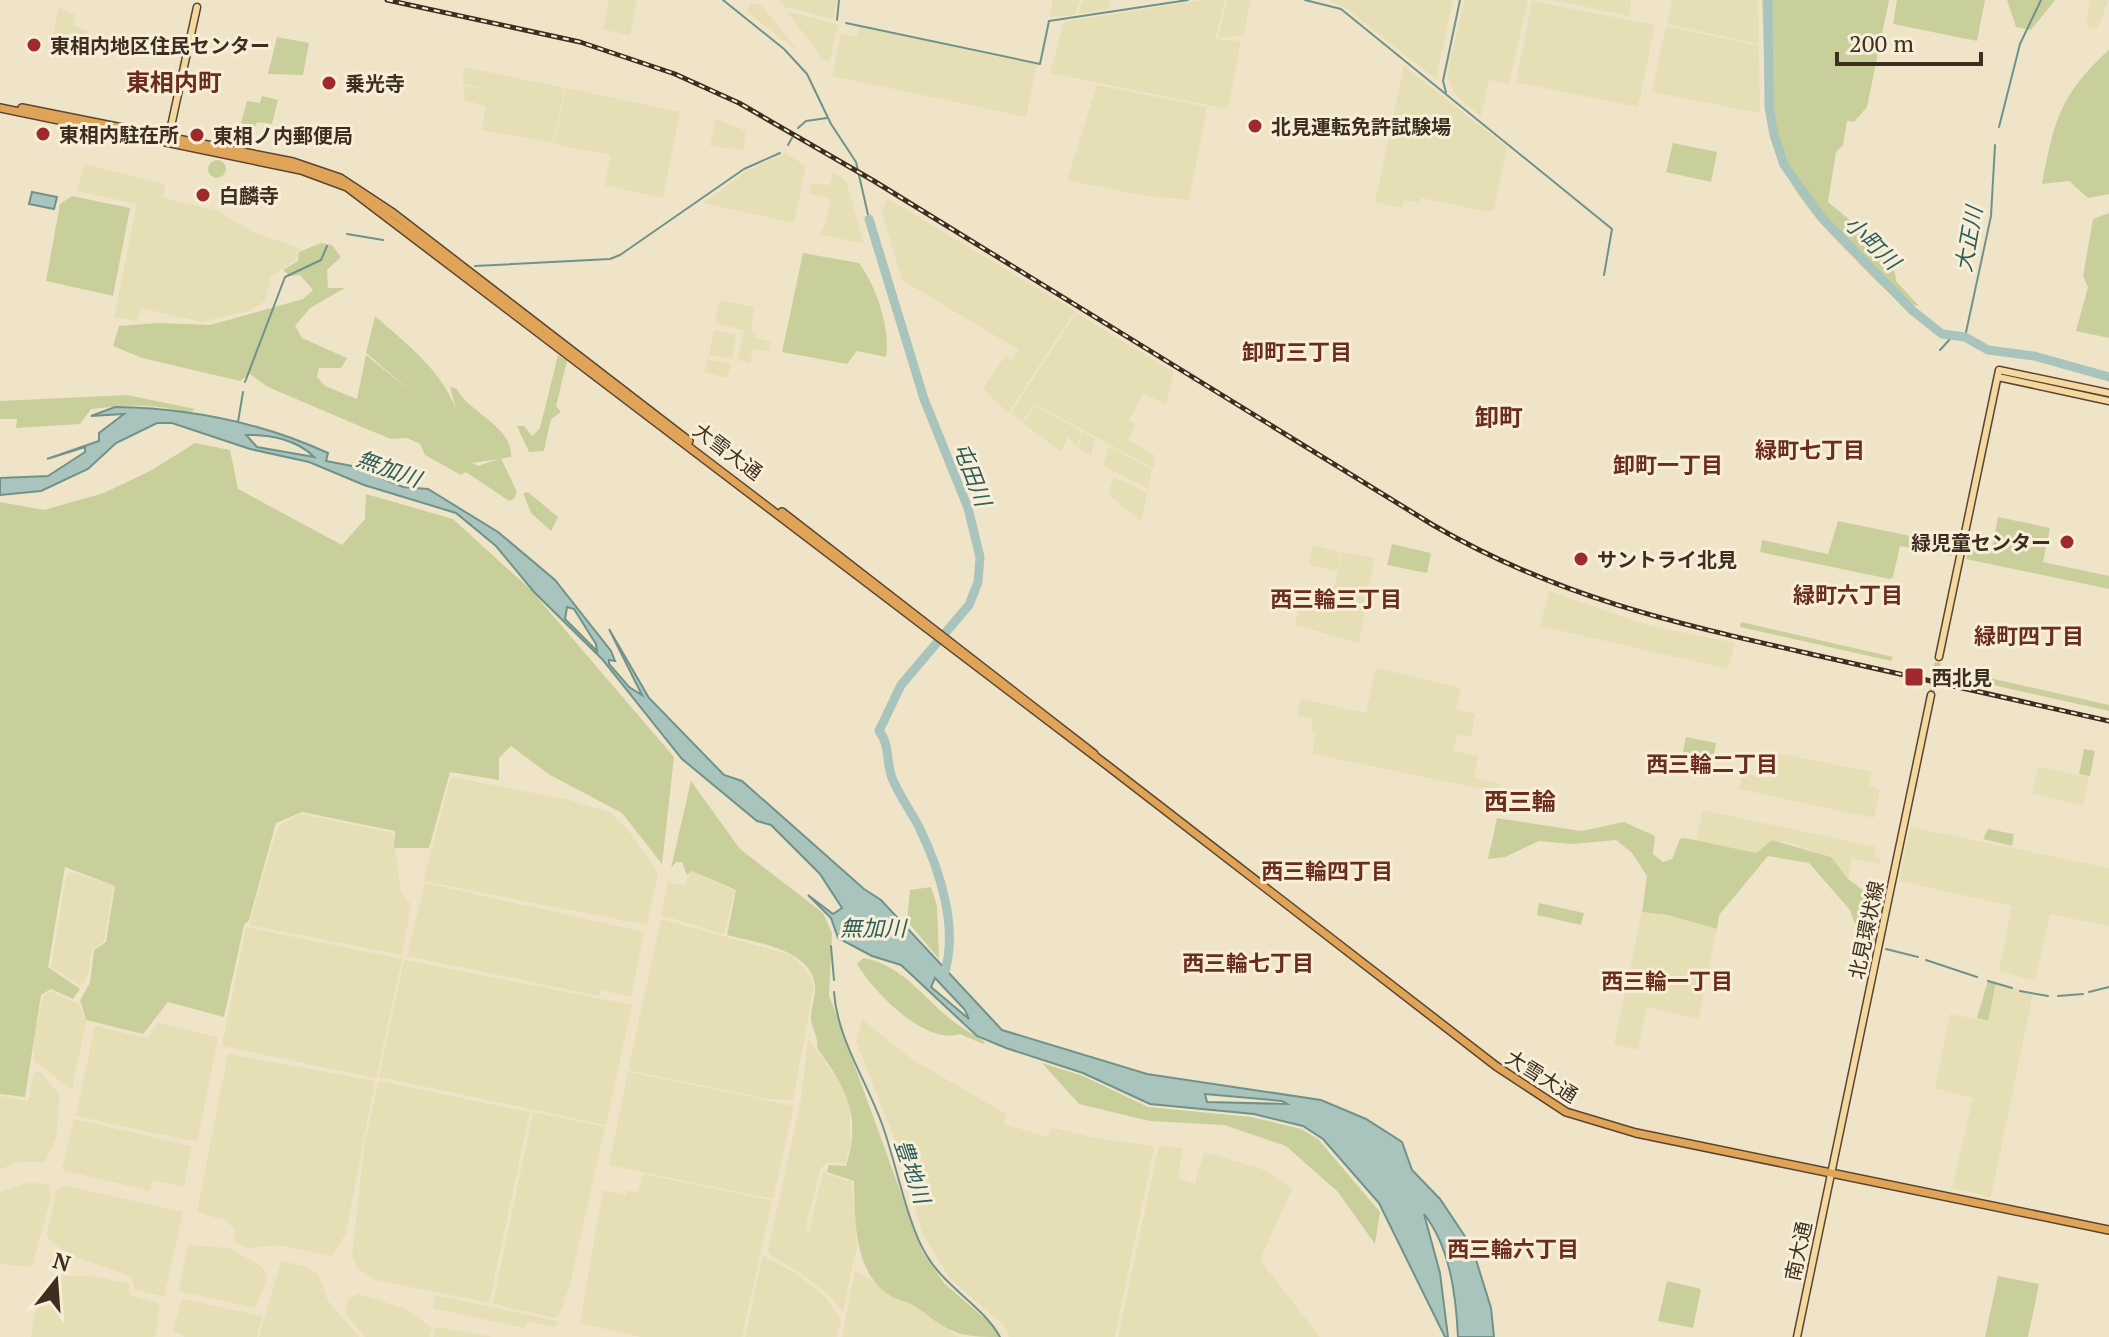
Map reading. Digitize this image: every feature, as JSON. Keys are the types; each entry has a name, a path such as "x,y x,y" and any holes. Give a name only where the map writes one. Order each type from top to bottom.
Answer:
{"highway":[{"name":"大雪大通","path":"0,106 293,162 333,177 393,213 1544,1100 1594,1123 1622,1130 2109,1230"}],"main road":[{"path":"168,140 197,7"},
{"path":"1999,373 2109,393"},
{"path":"1999,373 2109,401"},
{"path":"1939,657 1999,373"},
{"name":"北見環状線","path":"1831,1172 1931,695"},
{"name":"南大通","path":"1797,1337 1831,1172"}],"shaded area":[{"path":"609,0 637,0 630,36 603,29"},
{"path":"779,0 837,0 833,19 785,7"},
{"path":"1053,0 1080,0 1075,15 1050,17"},
{"path":"1083,0 1111,0 1109,9 1078,14"},
{"path":"1202,0 1225,0 1215,39 1241,41 1228,109 1050,73 1064,22"},
{"path":"1227,0 1251,0 1243,35 1218,38"},
{"path":"1331,0 1453,0 1436,79 1344,7"},
{"path":"1464,0 1528,0 1509,84 1489,80 1481,117 1454,93 1447,75"},
{"path":"1552,0 1631,0 1629,16"},
{"path":"1672,0 1758,0 1759,44 1667,24"},
{"path":"2090,0 2109,0 2098,27 2090,28 2086,20"},
{"path":"1532,1 1655,25 1638,107 1516,82"},
{"path":"750,4 761,5 799,52 747,12"},
{"path":"59,8 75,15 73,26 88,30 84,46 52,40"},
{"path":"787,11 838,24 830,61 822,59"},
{"path":"1666,26 1759,46 1760,113 1652,92"},
{"path":"859,27 1037,65 1026,117 832,76 841,34 857,37"},
{"path":"1404,66 1507,147 1494,210 1488,212 1421,198 1420,203 1404,200 1402,208 1375,202"},
{"path":"464,67 565,88 553,143 482,130 486,106 463,100 465,86 494,91 463,84"},
{"path":"1097,85 1207,107 1189,200 1139,195 1067,180"},
{"path":"566,88 680,112 663,198 604,185 611,155 554,144"},
{"path":"716,119 746,131 743,150 710,146"},
{"path":"785,153 806,166 794,223 703,203 748,170"},
{"path":"84,164 165,184 163,198 215,210 255,233 300,248 296,261 271,276 265,301 249,311 201,322 141,308 137,321 114,317 137,204 77,191"},
{"path":"833,172 846,181 864,244 820,234 826,223 830,199 809,194 812,183 830,185"},
{"path":"887,198 1075,311 1008,413 983,389 1005,356 1012,360 1019,350 902,280 882,212"},
{"path":"720,300 754,307 751,331 756,333 755,338 771,342 769,351 753,349 750,363 737,360 744,330 715,323"},
{"path":"1076,313 1174,372 1166,405 1143,393 1129,420 1135,424 1128,440 1156,456 1153,468 1035,404 1022,421 1011,413"},
{"path":"714,330 736,334 732,359 709,355"},
{"path":"707,359 731,364 727,378 704,372"},
{"path":"1035,406 1081,431 1077,447 1068,437 1061,452 1023,423"},
{"path":"1082,432 1095,438 1091,455 1078,449"},
{"path":"1109,446 1152,470 1148,489 1103,466"},
{"path":"1114,477 1147,493 1141,522 1108,494"},
{"path":"1313,545 1341,552 1337,571 1309,565"},
{"path":"1342,552 1374,558 1359,643 1295,625 1303,590 1332,596 1334,590 1348,593 1348,601 1350,592 1334,589"},
{"path":"1549,591 1647,625 1735,643 1728,669 1540,626"},
{"path":"1376,668 1461,688 1456,709 1475,714 1471,736 1457,735 1453,751 1478,756 1474,778 1500,784 1498,792 1312,754 1316,733 1311,731 1313,719 1297,716 1301,699 1366,713"},
{"path":"1773,752 1872,772 1869,786 1880,790 1874,818 1739,789 1743,773 1768,778"},
{"path":"2038,767 2089,777 2083,805 2032,794"},
{"path":"451,777 566,799 611,813 629,831 658,873 647,925 423,881"},
{"path":"1703,810 1876,847 1874,857 1881,859 1880,864 1852,858 1848,879 1831,857 1790,843 1772,840 1756,853 1696,841"},
{"path":"301,814 393,833 401,893 411,904 402,955 249,925 276,832 281,824"},
{"path":"1910,827 2109,868 2109,926 2050,914 2035,981 1999,971 2012,906 1899,881"},
{"path":"692,871 735,891 724,934 661,915 668,882 684,885"},
{"path":"71,872 114,886 104,941 92,950 89,970 84,983 79,985 51,967 66,876"},
{"path":"425,883 644,932 631,997 601,990 599,996 407,956"},
{"path":"1642,912 1668,915 1717,929 1698,1019 1647,1007 1638,1050 1614,1044"},
{"path":"661,919 792,955 807,971 814,985 793,1100 767,1099 628,1070"},
{"path":"246,927 402,959 376,1078 222,1046"},
{"path":"404,960 632,1005 606,1125 379,1077"},
{"path":"1996,983 2033,993 1991,1197 1952,1188 1973,1098 1935,1088 1950,1014 1988,1021"},
{"path":"50,991 79,1004 86,1022 72,1090 34,1061 34,1040 43,997"},
{"path":"862,1019 910,1058 1006,1114 1004,1124 1048,1137 1051,1127 1095,1138 1154,1146 1115,1337 1009,1337 1005,1326 951,1280 923,1235 896,1143 856,1041"},
{"path":"158,1023 218,1037 197,1142 76,1116 95,1026 147,1038"},
{"path":"808,1039 841,1084 850,1104 850,1147 845,1164 828,1162 821,1168 806,1225 808,1235 823,1173 852,1182 857,1246 843,1312 831,1297 799,1272 770,1255 768,1250 801,1099"},
{"path":"228,1054 375,1081 346,1233 332,1256 278,1245 248,1248 234,1242 235,1229 224,1220 197,1212"},
{"path":"39,1071 60,1095 56,1139 45,1162 20,1162 0,1169 0,1096 28,1101 34,1073"},
{"path":"628,1072 794,1106 773,1199 609,1165"},
{"path":"379,1081 530,1112 489,1303 376,1280 357,1268 352,1256 364,1146"},
{"path":"533,1112 605,1127 570,1284 559,1316 555,1318 493,1304"},
{"path":"74,1119 191,1146 184,1187 153,1180 150,1191 62,1170"},
{"path":"1159,1146 1183,1148 1178,1178 1195,1184 1204,1152 1265,1170 1292,1189 1260,1260 1320,1337 1118,1337"},
{"path":"643,1174 772,1201 742,1337 642,1337 580,1323 603,1190 625,1195 628,1190 638,1193"},
{"path":"28,1183 48,1184 51,1197 32,1267 0,1264 0,1192"},
{"path":"67,1186 183,1212 164,1297 134,1289 132,1277 71,1255 51,1242 47,1235 56,1190"},
{"path":"188,1245 229,1248 261,1266 267,1275 255,1308 178,1291"},
{"path":"763,1255 801,1277 825,1297 841,1319 837,1337 745,1337"},
{"path":"281,1261 308,1267 318,1274 328,1301 359,1337 259,1337"},
{"path":"855,1271 877,1283 888,1295 908,1302 958,1337 842,1337"},
{"path":"59,1275 98,1277 129,1284 129,1295 160,1304 155,1337 31,1337 34,1314"},
{"path":"359,1294 406,1309 432,1328 429,1337 365,1337 345,1312 348,1299"},
{"path":"435,1295 557,1321 556,1327 527,1322 524,1328 433,1308"},
{"path":"182,1299 262,1316 257,1337 185,1337 173,1330"},
{"path":"436,1327 494,1337 433,1337"}],"green space":[{"path":"1762,0 1889,0 1867,107 1854,122 1847,121 1843,145 1836,152 1828,202 1880,249 1889,260 1896,281 1919,306 1899,299 1867,272 1821,223 1798,194 1782,166 1768,111"},
{"path":"1897,0 1985,0 1977,41 1893,24"},
{"path":"2007,0 2055,0 2031,30 2016,27"},
{"path":"277,37 309,43 303,75 268,74"},
{"path":"2109,50 2109,194 2088,198 2069,181 2042,184 2056,126 2069,95"},
{"path":"262,96 278,100 272,124 257,122 255,127 241,123 247,101 260,103"},
{"path":"1673,143 1717,152 1711,182 1666,172"},
{"path":"217,160 226,169 217,178 208,169"},
{"path":"72,196 130,208 113,296 46,281 60,204"},
{"path":"2109,213 2109,338 2076,331 2088,287 2083,276 2093,219"},
{"path":"321,243 332,245 341,257 327,270 328,288 345,288 310,308 295,326 302,338 347,358 341,368 319,368 317,377 325,386 357,399 366,355 413,393 366,353 375,316 432,370 456,409 450,387 457,389 505,437 511,457 501,459 517,492 514,499 509,501 466,472 461,475 425,455 420,444 407,438 391,439 357,425 268,387 250,374 240,381 142,358 113,346 119,326 158,323 210,325 303,299 313,290 300,275 290,276 283,270 298,261 299,252","holes":["498,459 478,466 472,463"]},
{"path":"803,253 859,263 881,308 886,357 857,351 847,364 782,352"},
{"path":"558,355 567,361 556,406 561,412 551,419 544,451 529,452 517,426 524,426 532,436 540,428"},
{"path":"127,395 195,409 190,413 153,406 104,407 91,409 80,424 16,428 17,419 0,419 0,401"},
{"path":"195,443 230,450 238,489 342,545 365,519 366,494 453,519 531,590 674,757 662,864 622,813 550,775 511,746 499,758 499,780 450,772 429,848 394,848 395,831 302,812 276,823 249,920 244,925 224,1017 168,1002 143,1034 86,1020 80,1000 90,983 94,950 106,942 115,886 65,867 48,967 80,989 73,999 51,989 41,995 25,1097 0,1094 0,502 44,510 104,493 152,470"},
{"path":"528,492 558,517 551,531 531,513 523,493"},
{"path":"1998,517 2050,528 2043,562 2109,576 2109,589 1966,559 1968,549 1991,553"},
{"path":"1838,521 1954,545 1951,556 1900,546 1890,579 1760,552 1762,540 1828,554"},
{"path":"1392,544 1431,553 1427,573 1387,565"},
{"path":"1741,622 1893,657 1891,661 1740,627"},
{"path":"1985,677 2109,705 2109,711 1984,683"},
{"path":"1686,737 1716,743 1712,767 1681,761"},
{"path":"2084,749 2095,751 2090,776 2079,774"},
{"path":"691,781 740,849 823,913 832,933 829,995 922,1251 944,1283 991,1324 999,1337 954,1332 913,1305 889,1295 868,1272 858,1243 854,1181 827,1172 829,1165 846,1166 851,1148 852,1117 843,1089 817,1048 811,1018 815,986 811,973 804,963 780,949 727,935 736,890 692,871 687,875 682,862 676,862 671,868"},
{"path":"1497,818 1581,831 1624,822 1655,836 1653,854 1663,862 1672,859 1680,839 1685,838 1756,853 1772,840 1831,857 1848,879 1868,894 1873,915 1883,926 1878,951 1861,942 1850,910 1809,863 1768,856 1719,915 1717,929 1668,915 1642,912 1647,876 1632,853 1616,840 1572,844 1539,841 1505,857 1488,859"},
{"path":"1988,829 2014,834 2012,846 1983,839"},
{"path":"931,887 937,906 939,959 907,921 910,890"},
{"path":"1539,903 1584,913 1581,925 1537,915"},
{"path":"863,958 901,975 953,1021 985,1042 983,1044 960,1034 946,1036 931,1032 901,1014 857,964"},
{"path":"1988,980 1996,983 1988,1021 1977,1018"},
{"path":"1042,1063 1083,1076 1148,1107 1251,1117 1301,1129 1318,1139 1380,1212 1375,1244 1338,1192 1286,1146 1224,1125 1150,1121 1079,1104"},
{"path":"1998,1276 2039,1284 2028,1337 1985,1337"},
{"path":"1667,1281 1701,1289 1693,1328 1658,1321"}],"water":[{"path":"32,192 57,197 54,209 29,204"},
{"name":"無加川","path":"115,407 143,408 197,414 250,425 328,453 326,461 352,466 403,487 428,489 498,532 555,580 611,651 615,661 609,660 609,664 629,687 642,695 609,629 649,698 724,775 742,781 864,889 881,900 1002,1030 1147,1074 1321,1100 1366,1119 1402,1142 1412,1170 1440,1199 1472,1247 1491,1308 1494,1337 1458,1337 1456,1305 1446,1256 1424,1214 1440,1273 1448,1337 1445,1337 1379,1203 1323,1139 1303,1126 1254,1114 1150,1104 1083,1073 1006,1048 977,1036 901,965 872,956 838,938 831,918 808,895 833,914 842,908 820,874 771,825 757,821 682,759 602,659 534,592 496,546 456,513 364,485 309,462 250,449 172,423 157,423 116,443 88,469 41,491 0,495 0,478 48,476 85,452 85,447 47,459 99,441 99,433 124,414 91,416","holes":["246,435 283,439 300,446 314,457 257,447","567,607 574,609 596,644 597,651 565,619","935,978 965,1010 969,1019 931,987","1205,1094 1287,1104 1207,1102"]}],"waterway":[{"name":"屯田川","path":"723,0 784,49 807,74 831,124 856,162 869,219"},
{"path":"837,20 839,0"},
{"path":"846,23 1040,64 1049,21 1188,0"},
{"path":"1305,0 1341,9 1612,229 1604,275"},
{"path":"1446,92 1443,81 1460,0"},
{"name":"小町川","path":"1768,0 1769,107 1774,135 1784,165 1822,218 1913,311 1942,334 1965,337 1988,350 2034,356 2109,377"},
{"name":"大正川","path":"1999,127 2020,44 2041,0"},
{"path":"798,128 806,121 827,118"},
{"path":"788,145 792,138"},
{"name":"大正川","path":"1965,337 1991,216 1995,145"},
{"path":"475,266 610,259 744,169 780,153"},
{"name":"屯田川","path":"869,219 924,399 968,508 980,557 978,582 969,605 901,685 879,731 885,742 892,778 919,827 940,881 949,940 943,977"},
{"path":"347,234 383,240"},
{"path":"245,382 285,277 321,260 327,246"},
{"path":"1940,350 1951,338"},
{"path":"238,422 243,392"},
{"name":"豊地川","path":"831,946 834,980"},
{"path":"1886,949 1918,957"},
{"path":"1926,960 1977,977"},
{"path":"1988,981 2012,988"},
{"path":"2089,992 2109,987"},
{"path":"2020,991 2048,996"},
{"name":"豊地川","path":"834,992 841,1026 882,1124 920,1243 944,1278 984,1316 1000,1337"},
{"path":"2058,996 2083,994"}],"tunnel":[{"path":"1931,695 1939,657"}],"railway":[{"path":"387,0 580,42 675,74 739,103 874,181 1433,525 1480,551 1528,572 1575,591 1672,621 2109,721"}],"place":[{"name":"東相内地区住民センター","path":"34,45"},
{"name":"乗光寺","path":"329,83"},
{"name":"北見運転免許試験場","path":"1255,126"},
{"name":"東相内駐在所","path":"43,134"},
{"name":"東相ノ内郵便局","path":"197,135"},
{"name":"白麟寺","path":"203,195"},
{"name":"緑児童センター","path":"2067,542"},
{"name":"サントライ北見","path":"1581,559"},
{"name":"西北見","path":"1914,677"}],"district":[{"name":"東相内町","path":"174,82"},
{"name":"卸町三丁目","path":"1297,351"},
{"name":"卸町","path":"1499,417"},
{"name":"緑町七丁目","path":"1810,449"},
{"name":"卸町一丁目","path":"1668,464"},
{"name":"緑町六丁目","path":"1848,594"},
{"name":"西三輪三丁目","path":"1336,598"},
{"name":"緑町四丁目","path":"2029,635"},
{"name":"西三輪二丁目","path":"1712,763"},
{"name":"西三輪","path":"1520,801"},
{"name":"西三輪四丁目","path":"1327,870"},
{"name":"西三輪七丁目","path":"1248,962"},
{"name":"西三輪一丁目","path":"1667,980"},
{"name":"西三輪六丁目","path":"1513,1248"}]}
